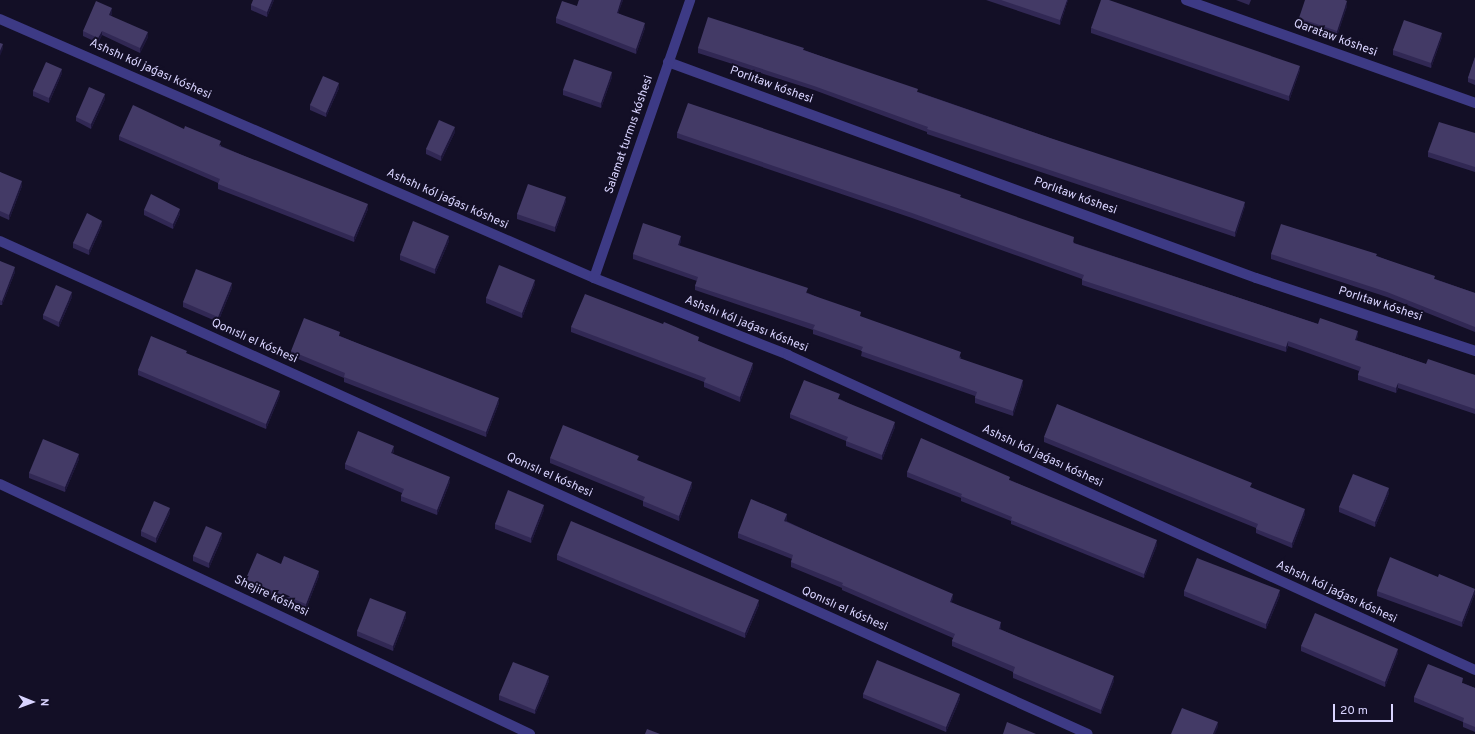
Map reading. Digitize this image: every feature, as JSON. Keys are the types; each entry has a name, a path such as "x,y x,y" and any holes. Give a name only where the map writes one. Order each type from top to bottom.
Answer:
{"street":[{"name":"Salamat turmıs kóshesi","path":"594,278 690,0"},
{"name":"Qarataw kóshesi","path":"1186,0 1475,103"},
{"name":"Ashshı kól jaǵası kóshesi","path":"0,19 594,278 788,355 1475,670"},
{"name":"Porlıtaw kóshesi","path":"668,62 1256,278 1475,351"},
{"name":"Qonıslı el kóshesi","path":"0,241 1088,734"},
{"name":"Shejire kóshesi","path":"0,484 530,734"}],"building":[{"path":"253,0 272,0 267,12 251,5"},
{"path":"579,0 621,0 617,13 645,23 636,49 556,18 562,1 577,6"},
{"path":"1001,0 1067,0 1060,20"},
{"path":"1101,0 1109,0 1300,66 1289,96 1091,28"},
{"path":"1305,0 1347,1 1337,31 1299,18"},
{"path":"96,1 112,8 109,15 148,32 140,48 102,31 98,38 83,31"},
{"path":"708,17 804,48 803,50 918,89 917,92 1050,138 1245,202 1235,232 927,129 928,127 814,86 698,48"},
{"path":"1404,20 1442,33 1431,63 1393,50"},
{"path":"0,43 3,44 0,51"},
{"path":"1475,57 1475,80 1468,78"},
{"path":"574,59 612,72 601,103 563,90"},
{"path":"46,62 62,69 49,98 33,91"},
{"path":"323,76 339,83 326,113 310,105"},
{"path":"89,87 105,94 91,124 76,117"},
{"path":"688,103 961,195 960,197 1074,237 1073,243 1318,324 1320,318 1358,331 1355,340 1426,364 1428,359 1475,375 1475,409 1398,383 1396,388 1358,375 1361,367 1288,341 1286,347 1082,280 1084,275 912,213 677,133"},
{"path":"133,105 184,129 185,126 221,141 219,146 368,204 354,237 218,184 220,179 119,136"},
{"path":"439,120 455,127 441,156 426,149"},
{"path":"1439,122 1475,133 1475,167 1428,152"},
{"path":"0,172 22,181 9,215 0,211"},
{"path":"528,184 566,197 555,227 517,214"},
{"path":"151,194 180,209 173,224 144,210"},
{"path":"87,213 102,221 89,250 73,243"},
{"path":"413,221 449,236 435,269 400,255"},
{"path":"643,223 681,236 678,245 808,288 806,293 861,312 860,316 961,352 959,358 1023,380 1013,411 975,398 977,392 861,351 863,347 813,329 815,325 695,286 698,277 633,254"},
{"path":"1281,224 1377,254 1376,256 1435,276 1434,279 1475,293 1475,327 1387,292 1271,254"},
{"path":"0,261 15,267 2,301 0,300"},
{"path":"499,265 535,280 522,313 486,298"},
{"path":"196,269 232,283 218,317 183,302"},
{"path":"56,285 72,292 59,322 43,315"},
{"path":"585,294 663,324 664,322 699,337 698,341 753,363 740,397 704,382 706,378 571,327"},
{"path":"304,318 340,332 339,336 499,398 486,432 344,377 345,373 291,351"},
{"path":"151,336 187,351 186,353 280,391 266,424 138,370"},
{"path":"804,380 840,394 838,399 895,422 882,455 846,441 848,437 790,414"},
{"path":"1057,404 1252,483 1250,487 1305,509 1292,543 1256,529 1258,524 1044,437"},
{"path":"563,425 639,456 637,460 692,482 679,516 643,501 645,497 550,458"},
{"path":"358,431 394,446 391,453 450,477 437,510 401,496 404,489 345,464"},
{"path":"921,438 1010,477 1009,480 1157,540 1144,574 1011,520 1012,517 961,496 962,494 907,472"},
{"path":"43,439 79,454 65,487 29,473"},
{"path":"1353,474 1389,488 1375,522 1339,507"},
{"path":"508,490 544,505 531,538 495,524"},
{"path":"751,499 787,514 784,521 953,594 950,602 1001,622 999,629 1114,676 1101,710 1013,673 1015,667 952,641 955,634 842,585 843,583 791,562 793,555 738,533"},
{"path":"154,501 170,508 156,538 141,531"},
{"path":"571,521 759,600 745,633 557,555"},
{"path":"206,526 222,533 209,563 193,556"},
{"path":"257,553 281,564 284,556 319,571 306,604 261,586 260,590 244,583"},
{"path":"1390,557 1438,577 1439,574 1475,589 1462,622 1377,591"},
{"path":"1197,558 1280,590 1266,624 1184,591"},
{"path":"370,598 406,612 393,646 357,631"},
{"path":"1315,613 1398,649 1385,682 1301,646"},
{"path":"877,660 960,694 946,727 863,694"},
{"path":"513,662 549,676 535,710 499,695"},
{"path":"1428,664 1463,678 1462,683 1475,688 1475,727 1463,722 1464,718 1414,697"},
{"path":"1182,708 1218,722 1213,734 1171,734"},
{"path":"1007,722 1036,734 1003,734"},
{"path":"647,729 660,734 645,734"}]}
